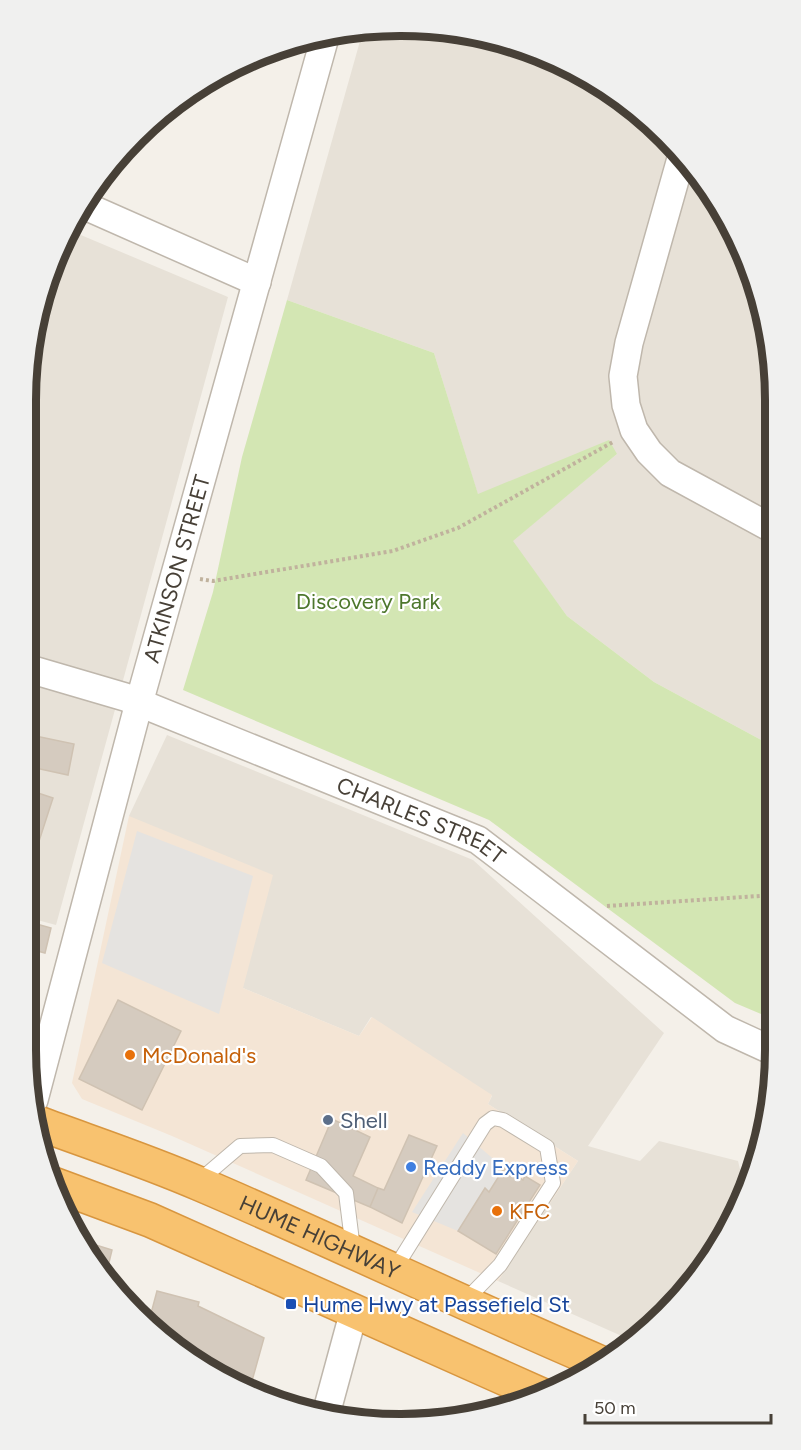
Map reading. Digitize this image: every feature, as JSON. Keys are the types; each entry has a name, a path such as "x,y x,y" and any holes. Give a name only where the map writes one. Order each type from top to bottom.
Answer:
{"highway":[{"name":"HUME HIGHWAY","path":"44,1126 197,1183 593,1359"},
{"path":"64,1188 150,1220 530,1390"}],"street":[{"name":"ATKINSON STREET","path":"38,1085 139,703 323,44"},
{"path":"679,165 629,343 623,376 626,405 634,430 649,452 670,472 765,525"},
{"path":"91,208 257,282"},
{"name":"CHARLES STREET","path":"36,671 139,703 478,840 725,1029 765,1047"},
{"path":"328,1407 354,1311"}],"lane":[{"path":"394,1270 485,1124 493,1118 503,1120 547,1147 554,1183 500,1265 462,1303"},
{"path":"197,1183 240,1146 273,1145 321,1166 346,1193 353,1252"}],"path":[{"path":"175,576 213,581 393,551 458,528 614,441 621,450 634,430"},
{"path":"601,906 765,896"}],"shaded area":[{"path":"400,36 448,39 518,55 583,85 641,126 675,160 716,218 746,283 758,329 765,400 765,742 654,682 567,616 512,541 617,454 478,495 434,353 287,300 361,38"},
{"path":"77,233 228,297 56,925 36,920 36,400 39,353 48,306 55,283"},
{"path":"167,735 473,860 664,1033 588,1146 640,1161 659,1141 738,1161 742,1177 727,1211 704,1252 675,1290 624,1337 498,1281 578,1161 488,1104 492,1096 371,1017 359,1036 243,988 129,816"},
{"path":"129,816 273,875 243,988 359,1036 372,1017 492,1095 488,1104 578,1161 498,1281 172,1136 82,1099 72,1083"},
{"path":"137,831 253,876 219,1014 102,963"},
{"path":"463,1133 504,1168 489,1192 485,1188 458,1231 412,1212"}],"green space":[{"name":"Discovery Park","path":"287,300 434,353 478,494 609,440 617,454 513,541 567,616 654,682 765,742 765,1016 735,1003 489,820 183,690 213,592 242,457"}],"building":[{"path":"36,736 74,744 68,775 36,768"},
{"path":"36,792 53,798 36,850"},
{"path":"36,924 51,928 45,953 36,951"},
{"name":"McDonald's","path":"118,1000 181,1031 142,1110 79,1079"},
{"path":"332,1119 370,1137 353,1176 378,1188 370,1207 306,1180"},
{"name":"Reddy Express","path":"409,1135 437,1146 402,1223 370,1207 378,1188 384,1190"},
{"name":"KFC","path":"504,1168 523,1180 525,1176 540,1185 496,1254 458,1231 485,1188 489,1192"},
{"path":"92,1244 112,1250 108,1267"},
{"path":"157,1291 199,1302 198,1306 264,1338 252,1382 198,1353 151,1315"}],"place":[{"name":"McDonald's","path":"130,1055"},
{"name":"Shell","path":"328,1120"},
{"name":"Reddy Express","path":"411,1167"},
{"name":"KFC","path":"497,1211"},
{"name":"Hume Hwy at Passefield St","path":"291,1304"}]}
